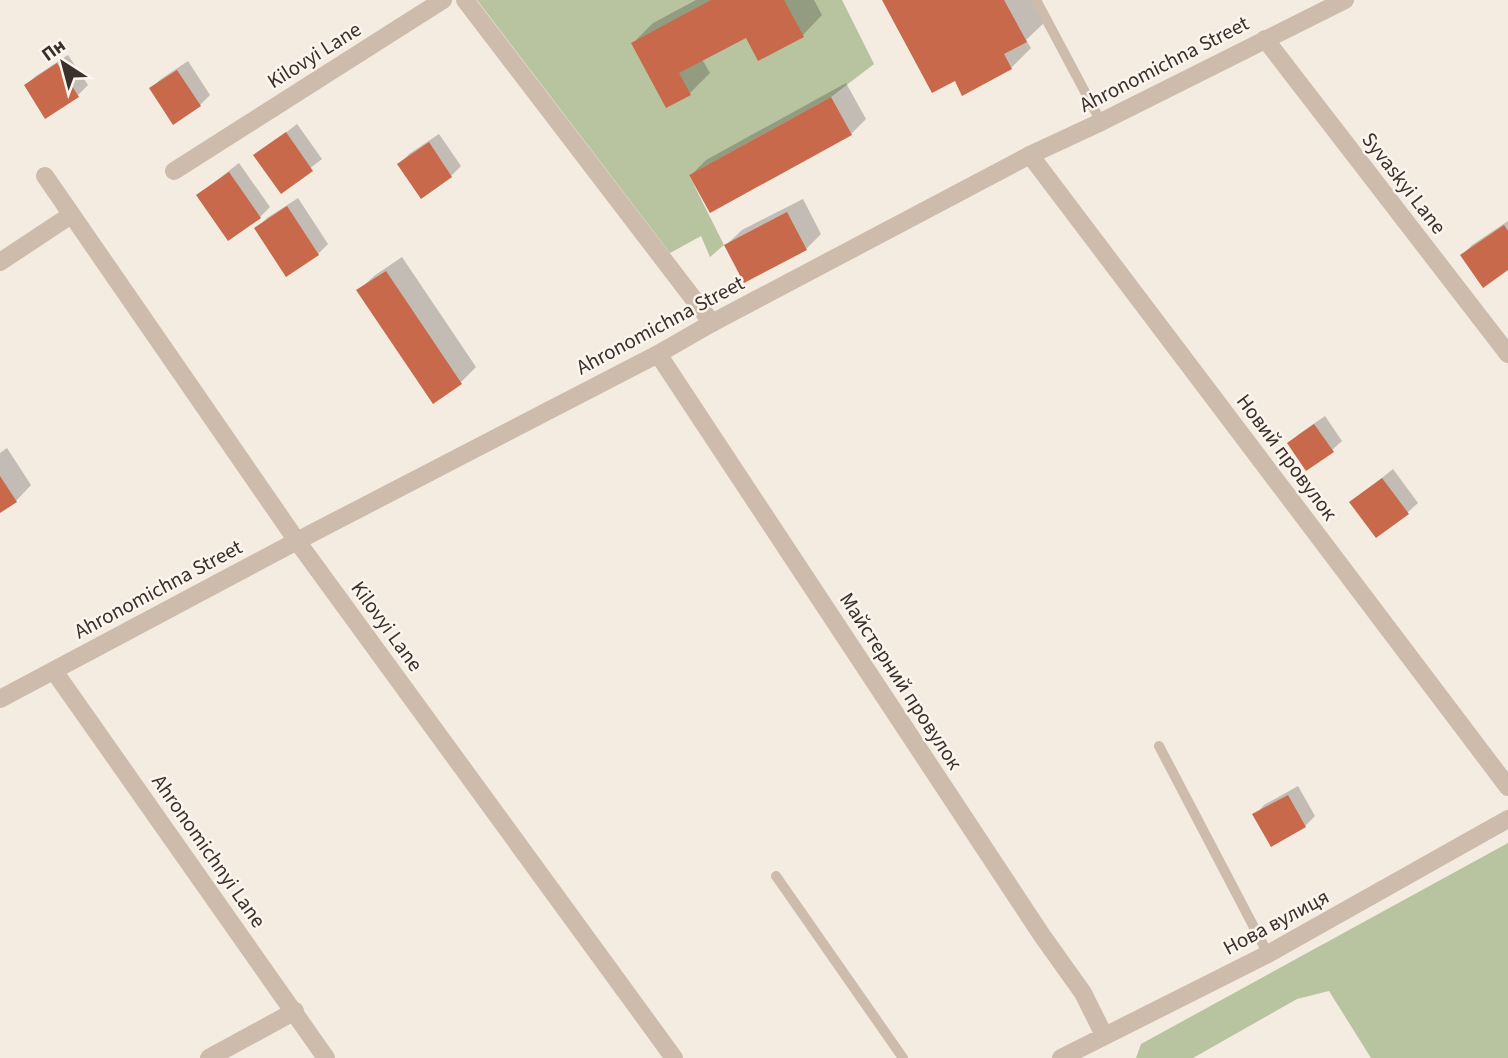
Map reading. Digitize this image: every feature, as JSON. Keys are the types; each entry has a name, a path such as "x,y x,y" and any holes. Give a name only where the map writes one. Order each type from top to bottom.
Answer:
{"street":[{"name":"Kilovyi Lane","path":"174,171 443,0"},
{"path":"465,0 712,323"},
{"name":"Ahronomichna Street","path":"0,699 658,354 1030,155 1345,0"},
{"name":"Syvaskyi Lane","path":"1265,39 1508,354"},
{"name":"Новий провулок","path":"1030,155 1508,787"},
{"name":"Kilovyi Lane","path":"45,176 297,541 674,1058"},
{"path":"0,262 71,215"},
{"name":"Майстерний провулок","path":"658,354 1033,923 1083,993 1104,1035"},
{"name":"Ahronomichnyi Lane","path":"54,671 326,1058"},
{"name":"Нова вулиця","path":"1061,1058 1268,954 1508,819"},
{"path":"209,1058 295,1011"}],"lane":[{"path":"1036,0 1101,122"},
{"path":"1159,746 1268,954"},
{"path":"776,876 903,1058"}],"green space":[{"path":"477,0 842,0 874,64 831,97 689,175 724,245 710,257 701,236 670,253"},
{"path":"1508,843 1508,1058 1371,1058 1329,991 1297,999 1193,1058 1136,1058 1141,1044"}],"building":[{"path":"711,0 784,0 804,37 758,61 746,38 679,73 691,95 666,108 631,43"},
{"path":"882,0 1004,0 1027,42 1004,54 1012,69 962,96 955,81 932,93"},
{"path":"57,63 79,97 45,119 24,85"},
{"path":"177,70 201,106 173,125 149,88"},
{"path":"831,97 852,135 710,213 689,175"},
{"path":"286,132 313,171 281,194 253,155"},
{"path":"429,142 452,177 421,199 397,164"},
{"path":"229,172 261,218 228,241 196,195"},
{"path":"287,206 319,255 286,277 254,228"},
{"path":"787,212 807,250 744,283 724,245"},
{"path":"1504,225 1508,231 1508,270 1483,288 1460,255"},
{"path":"386,271 462,384 433,404 356,290"},
{"path":"1314,424 1334,452 1306,471 1287,443"},
{"path":"0,476 17,502 0,513"},
{"path":"1382,478 1409,514 1376,538 1349,502"},
{"path":"1288,795 1306,827 1271,847 1252,814"}]}
